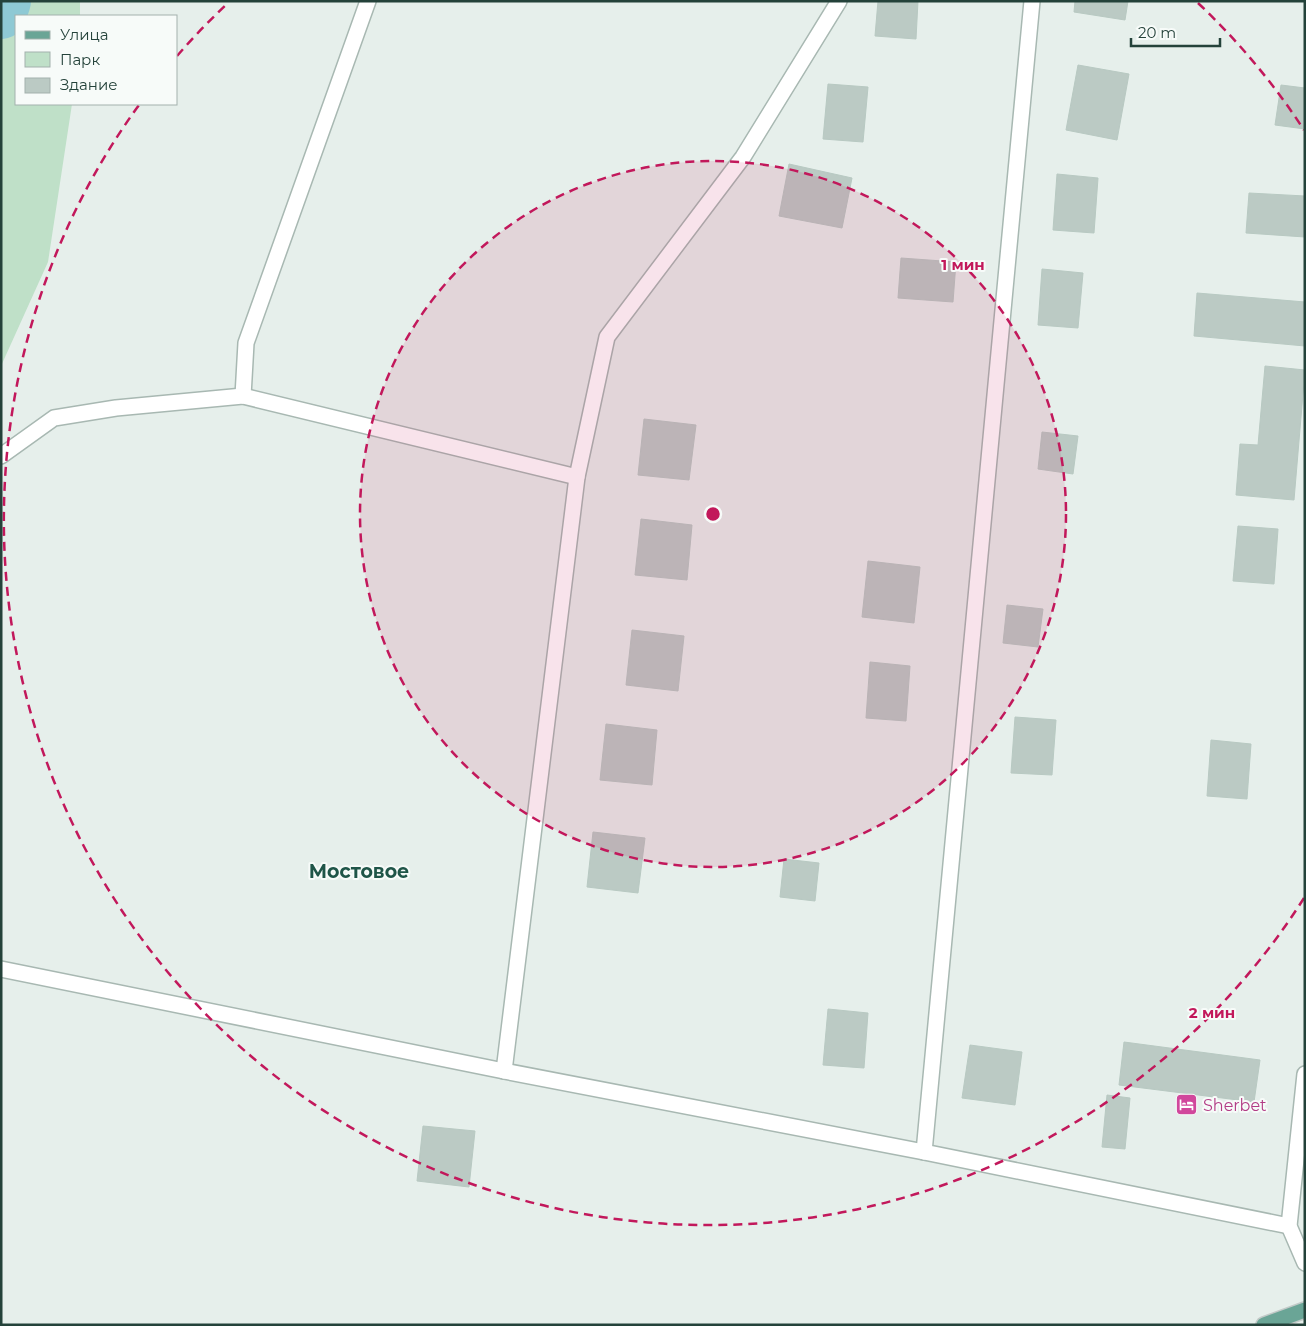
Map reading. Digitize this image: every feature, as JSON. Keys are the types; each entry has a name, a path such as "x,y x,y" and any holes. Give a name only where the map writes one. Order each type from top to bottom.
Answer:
{"main road":[{"path":"1264,1325 1305,1310"}],"street":[{"path":"242,396 246,342 368,1"},
{"path":"504,1071 577,477 607,337 743,157 839,1"},
{"path":"924,1152 1032,1"},
{"path":"1,456 54,418 116,408 242,396 577,477"},
{"path":"1,969 504,1071 924,1152 1289,1226"},
{"path":"1305,1074 1289,1226 1305,1263"}],"green space":[{"path":"1,1 80,1 80,15 15,15 15,105 72,105 48,262 1,366"}],"building":[{"path":"878,1 918,1 916,39 875,36"},
{"path":"1075,1 1128,1 1125,20 1074,12"},
{"path":"1078,65 1129,74 1117,140 1066,130"},
{"path":"828,84 868,87 863,142 823,139"},
{"path":"1281,85 1305,88 1305,129 1275,125"},
{"path":"789,164 852,178 842,228 779,216"},
{"path":"1057,174 1098,178 1094,233 1053,230"},
{"path":"1249,193 1305,196 1305,237 1246,233"},
{"path":"901,258 956,262 953,302 898,298"},
{"path":"1042,269 1083,273 1078,328 1038,325"},
{"path":"1197,293 1305,302 1305,346 1194,336"},
{"path":"1265,366 1305,370 1294,500 1236,495 1240,444 1258,445"},
{"path":"644,419 696,425 689,480 638,475"},
{"path":"1042,432 1078,436 1073,474 1038,469"},
{"path":"641,519 692,525 687,580 635,575"},
{"path":"1238,526 1278,529 1274,584 1233,581"},
{"path":"868,561 920,567 914,623 862,617"},
{"path":"1007,605 1043,609 1038,647 1003,643"},
{"path":"632,630 684,636 678,691 626,685"},
{"path":"870,662 910,666 906,721 866,718"},
{"path":"1015,717 1056,720 1052,775 1011,773"},
{"path":"606,724 657,730 652,785 600,780"},
{"path":"1211,740 1251,744 1247,799 1207,796"},
{"path":"593,832 645,838 638,893 587,887"},
{"path":"784,859 819,863 815,901 780,897"},
{"path":"828,1009 868,1013 864,1068 823,1065"},
{"path":"1124,1042 1260,1060 1254,1102 1119,1085"},
{"path":"970,1045 1022,1052 1015,1105 962,1098"},
{"path":"1107,1095 1130,1098 1125,1149 1102,1147"},
{"path":"423,1126 475,1131 469,1187 417,1181"}],"waterway":[{"path":"1,13 5,1"}],"place":[{"name":"Sherbet","path":"1187,1105"}],"district":[{"name":"Мостовое","path":"359,871"}]}
